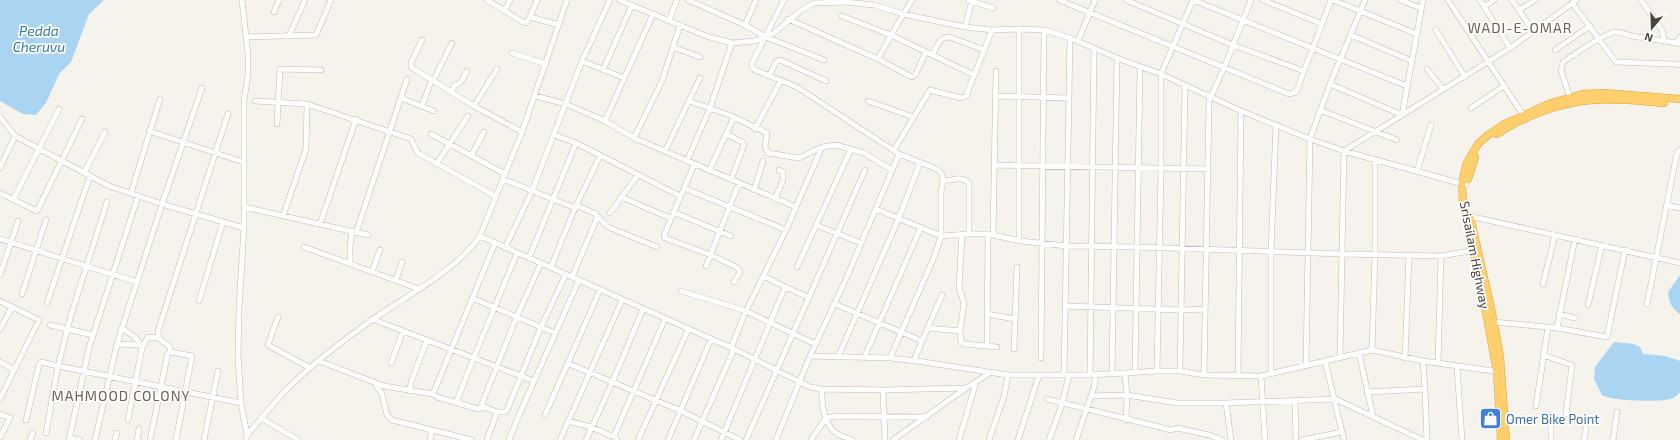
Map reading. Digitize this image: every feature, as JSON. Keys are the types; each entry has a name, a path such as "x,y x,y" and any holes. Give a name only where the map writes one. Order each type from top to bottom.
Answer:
{"highway":[{"name":"Srisailam Highway","path":"1506,440 1494,322 1465,216 1464,184 1478,152 1488,140 1524,117 1551,103 1583,94 1604,93 1680,99"},
{"name":"Srisailam Highway","path":"1524,117 1572,103 1593,100 1627,100 1680,104"},
{"name":"Srisailam Highway","path":"1464,184 1485,307 1500,372 1501,440"}],"street":[{"path":"242,0 248,54 248,74 244,101 244,228 238,308 238,356 241,403 247,437"},
{"path":"274,12 280,0"},
{"path":"289,36 306,0"},
{"path":"246,37 316,35 331,0"},
{"path":"487,0 526,23 537,0"},
{"path":"505,10 510,0"},
{"path":"247,437 284,392 319,360 372,319 419,289 462,257 473,246 480,236 522,132 568,0"},
{"path":"505,248 532,191 582,61 610,0"},
{"path":"619,0 706,36 732,43 755,41 766,37 774,33 788,19 814,4 845,2 874,5 903,14 965,27 992,30 1044,30 1078,41 1117,58 1161,74 1241,111 1310,139 1344,151 1464,184"},
{"path":"670,20 677,0"},
{"path":"688,0 745,25 766,37 824,60"},
{"path":"702,6 704,0"},
{"path":"745,25 756,0"},
{"path":"784,0 752,63 752,68 797,87 899,154 937,168 942,174 941,236 935,255 890,358"},
{"path":"808,0 814,4"},
{"path":"878,59 912,0"},
{"path":"1059,0 1090,14 1173,46 1289,94 1296,92 1332,0 1417,34"},
{"path":"1078,41 1095,0"},
{"path":"1126,0 1233,45 1304,71"},
{"path":"1157,371 1160,247 1161,74 1193,0 1407,86"},
{"path":"1204,375 1209,101 1251,0"},
{"path":"1263,0 1322,24"},
{"path":"1306,366 1310,139 1330,84 1365,0"},
{"path":"1400,0 1421,8"},
{"path":"1402,115 1423,0"},
{"path":"1448,0 1524,117"},
{"path":"1480,0 1510,48"},
{"path":"1484,7 1494,0"},
{"path":"1512,0 1533,31"},
{"path":"1519,10 1535,0"},
{"path":"1344,151 1510,48 1577,0"},
{"path":"1641,0 1662,30 1664,40"},
{"path":"965,27 970,1 993,8"},
{"path":"1572,4 1616,62 1673,64 1680,66"},
{"path":"604,70 632,5"},
{"path":"605,121 653,14"},
{"path":"842,16 891,35 974,75"},
{"path":"530,17 559,25"},
{"path":"788,19 878,59 912,77 915,75 926,52"},
{"path":"634,138 662,81 680,25"},
{"path":"1555,50 1590,26"},
{"path":"1019,29 1019,240"},
{"path":"894,150 930,90 964,98 992,30"},
{"path":"1041,358 1044,30"},
{"path":"1436,30 1464,77"},
{"path":"1570,98 1561,66 1563,62 1599,39 1615,32 1632,36 1664,40 1678,44 1680,37"},
{"path":"1351,35 1412,62"},
{"path":"932,55 942,38 945,37 950,37 984,50"},
{"path":"1049,440 1062,404 1067,375 1065,306 1070,38"},
{"path":"422,40 411,63 411,67 432,83 522,132"},
{"path":"422,106 452,43"},
{"path":"687,161 710,108 732,43"},
{"path":"673,47 700,57"},
{"path":"1076,440 1094,387 1090,307 1094,48"},
{"path":"512,53 546,64"},
{"path":"1112,373 1117,58"},
{"path":"769,76 776,62 780,60 826,81"},
{"path":"582,61 624,78"},
{"path":"1135,372 1140,67"},
{"path":"277,124 280,69 321,70"},
{"path":"474,106 496,69"},
{"path":"1427,69 1443,89"},
{"path":"451,92 455,85 462,81 467,71"},
{"path":"987,346 996,71"},
{"path":"665,151 700,78"},
{"path":"350,264 350,247 354,232 390,132 407,79"},
{"path":"756,128 782,80"},
{"path":"1330,84 1402,115"},
{"path":"1180,371 1185,85"},
{"path":"1470,108 1504,86"},
{"path":"95,440 117,344 162,204 202,88"},
{"path":"535,96 566,104 605,121 634,138 694,165 796,207"},
{"path":"996,96 1069,98"},
{"path":"401,98 434,111"},
{"path":"131,193 160,99"},
{"path":"255,101 307,104 356,119 411,139 418,153 496,196"},
{"path":"689,101 734,117 767,133 765,147 768,153 800,158 822,147 836,145 864,153 892,170"},
{"path":"868,101 913,117"},
{"path":"283,216 306,149 307,104"},
{"path":"14,200 59,109"},
{"path":"1320,110 1397,140"},
{"path":"1238,375 1238,250 1241,111"},
{"path":"158,338 158,331 214,153 228,114"},
{"path":"437,163 468,116"},
{"path":"0,117 15,136 109,186 162,204 244,228"},
{"path":"709,171 734,117"},
{"path":"0,193 37,211 82,119"},
{"path":"320,224 356,119"},
{"path":"1271,374 1271,252 1276,125"},
{"path":"1417,171 1431,125"},
{"path":"149,131 243,162"},
{"path":"47,303 87,174 104,132"},
{"path":"471,156 484,132"},
{"path":"431,134 532,191 575,206 597,216 608,227 657,247"},
{"path":"726,134 742,142 744,145 731,180"},
{"path":"554,135 576,143 680,196"},
{"path":"0,168 15,136"},
{"path":"529,258 576,143"},
{"path":"694,440 733,349 746,311 786,230 822,147"},
{"path":"797,267 851,149"},
{"path":"1648,304 1667,204 1678,153 1680,150"},
{"path":"1340,357 1344,151"},
{"path":"776,440 815,344 835,304 899,154"},
{"path":"551,267 575,206 600,156"},
{"path":"1372,350 1375,255 1375,159"},
{"path":"754,190 763,161"},
{"path":"838,357 898,220 920,163"},
{"path":"694,165 670,218 664,234 665,238 734,265 740,270 734,282"},
{"path":"994,165 1208,170"},
{"path":"775,199 783,180 783,172 779,170"},
{"path":"746,440 865,170"},
{"path":"610,213 638,175"},
{"path":"943,181 960,178 967,181 969,184 969,234"},
{"path":"706,266 739,183"},
{"path":"684,188 786,230"},
{"path":"80,440 70,439 83,371 112,274 138,196"},
{"path":"621,197 670,218"},
{"path":"46,433 58,366 68,328 107,202"},
{"path":"1667,204 1680,208"},
{"path":"244,207 368,235"},
{"path":"876,210 941,236 990,234 1041,244 1067,246 1137,246 1409,256 1441,256 1475,251"},
{"path":"673,212 731,236"},
{"path":"572,277 597,216"},
{"path":"1470,216 1680,263"},
{"path":"22,294 46,220"},
{"path":"0,275 18,221"},
{"path":"199,301 223,222"},
{"path":"816,225 860,243"},
{"path":"864,358 921,228"},
{"path":"962,234 959,287 964,303 960,331 962,344 997,347"},
{"path":"1543,284 1555,235"},
{"path":"480,236 733,349 810,387 822,389 883,390 966,388"},
{"path":"0,239 137,282"},
{"path":"1557,328 1575,240"},
{"path":"433,394 450,348 495,243"},
{"path":"1588,306 1602,245"},
{"path":"304,247 419,289"},
{"path":"372,272 380,250"},
{"path":"1494,322 1557,328 1607,337 1626,250"},
{"path":"456,403 517,253"},
{"path":"1405,358 1409,256"},
{"path":"1438,363 1441,256"},
{"path":"396,280 402,262"},
{"path":"480,409 541,263"},
{"path":"1014,349 1017,267"},
{"path":"319,360 374,382 410,391 433,394 456,403 480,409 485,408 502,412 507,410 540,327 566,274"},
{"path":"764,276 808,297"},
{"path":"510,440 518,415 579,280"},
{"path":"721,440 755,360 769,322 785,287"},
{"path":"545,415 600,290"},
{"path":"681,291 746,311 815,344"},
{"path":"914,360 942,295"},
{"path":"472,298 518,316 555,333"},
{"path":"560,440 622,300"},
{"path":"0,301 39,320 0,400"},
{"path":"835,304 922,341"},
{"path":"1065,306 1182,310 1205,309"},
{"path":"0,329 12,307"},
{"path":"586,440 612,383 642,309"},
{"path":"987,314 1015,319"},
{"path":"1559,314 1575,318"},
{"path":"278,317 268,344 310,368"},
{"path":"372,319 534,381"},
{"path":"568,421 591,427 616,438 632,392 665,319"},
{"path":"50,325 93,335"},
{"path":"1536,406 1548,327"},
{"path":"122,328 136,338 141,346"},
{"path":"928,328 960,331"},
{"path":"638,440 688,330"},
{"path":"391,363 403,331"},
{"path":"136,338 158,338 160,341 169,346 171,352"},
{"path":"128,420 141,346 146,339"},
{"path":"668,440 711,339"},
{"path":"410,391 411,382 427,340"},
{"path":"117,344 141,346"},
{"path":"810,356 914,360 990,374 1008,375 1093,375 1180,371 1204,375 1261,376 1372,350 1405,358 1457,367 1500,372"},
{"path":"150,440 168,353 171,352"},
{"path":"171,352 192,356 176,440"},
{"path":"1359,353 1373,416"},
{"path":"1543,355 1572,365 1566,414"},
{"path":"1326,361 1344,440"},
{"path":"1423,361 1426,440"},
{"path":"0,362 14,370"},
{"path":"26,420 41,362 241,403"},
{"path":"567,363 681,412 740,440"},
{"path":"1457,367 1462,440"},
{"path":"204,440 218,371"},
{"path":"1125,373 1127,395 1126,420"},
{"path":"893,440 966,388 990,374"},
{"path":"988,440 1004,396 1008,375"},
{"path":"1018,440 1039,375"},
{"path":"1261,376 1265,440"},
{"path":"374,382 382,394 389,418 392,420 472,440"},
{"path":"959,440 976,382"},
{"path":"822,389 822,409 834,432 838,438 852,440"},
{"path":"1367,392 1425,389"},
{"path":"883,390 885,440"},
{"path":"1091,396 1127,395 1177,403 1226,403 1335,399 1423,440"},
{"path":"1047,399 1126,420 1171,430 1177,428 1209,435 1222,440"},
{"path":"1295,400 1296,440"},
{"path":"1226,403 1231,440"},
{"path":"487,440 497,412"},
{"path":"1613,440 1618,412"},
{"path":"0,414 10,418 0,437"},
{"path":"811,440 826,418 836,416 927,417"},
{"path":"262,418 298,440"},
{"path":"1551,418 1552,440"},
{"path":"1584,440 1586,428"},
{"path":"136,440 139,430"},
{"path":"430,440 432,430"},
{"path":"1302,440 1342,432"},
{"path":"30,440 33,433"},
{"path":"115,440 117,433"}],"water":[{"name":"Pedda Cheruvu","path":"0,0 104,0 89,14 71,62 59,74 46,103 36,115 23,114 0,101"},
{"path":"1680,275 1680,314 1671,304 1668,292"},
{"path":"1614,342 1634,344 1640,347 1643,354 1665,356 1680,361 1680,392 1673,398 1667,400 1649,401 1615,399 1602,395 1594,379 1595,367"}],"place":[{"name":"Omer Bike Point","path":"1491,419"}],"district":[{"name":"WADI-E-OMAR","path":"1520,28"},
{"name":"MAHMOOD COLONY","path":"121,396"}]}
